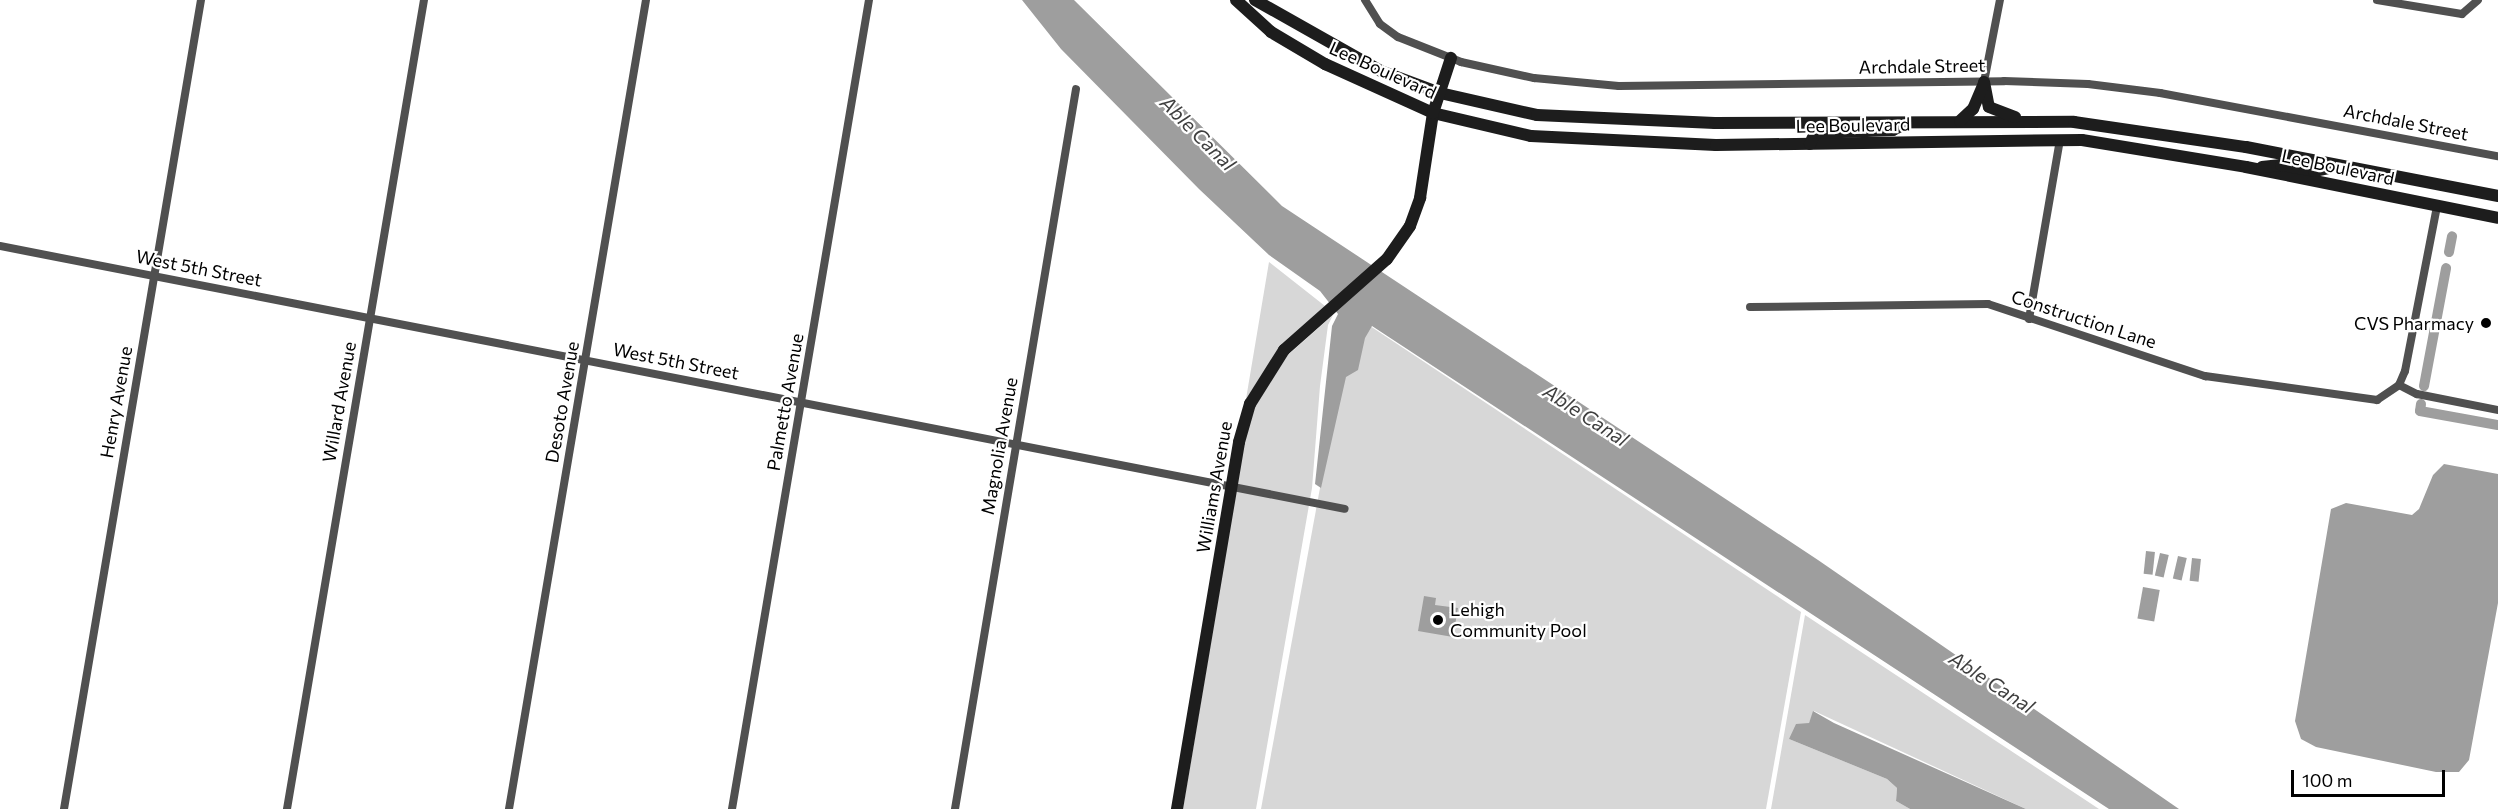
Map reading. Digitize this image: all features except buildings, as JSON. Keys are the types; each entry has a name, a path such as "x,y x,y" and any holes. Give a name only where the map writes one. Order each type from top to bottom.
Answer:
{"main road":[{"name":"Lee Boulevard","path":"1236,0 1252,18 1296,49 1433,113 1556,140 1810,144 2060,140 2114,143 2498,218"},
{"name":"Lee Boulevard","path":"1255,0 1383,72 1440,93 1560,118 1715,123 2025,120 2061,122 2159,133 2498,196"},
{"name":"Williams Avenue","path":"1177,809 1245,416 1259,385 1284,350 1387,259 1416,212 1433,113 1451,58"},
{"path":"1984,82 1992,110 2025,120"},
{"path":"1960,121 1973,109 1984,82"},
{"path":"1810,144 1815,133 1893,130 1911,121"},
{"path":"2060,140 2061,122"},
{"path":"2260,170 2271,165 2314,171 2337,166"}],"street":[{"name":"Henry Avenue","path":"64,809 201,0"},
{"name":"Willard Avenue","path":"287,809 424,0"},
{"name":"Desoto Avenue","path":"509,809 646,0"},
{"name":"Palmetto Avenue","path":"732,809 869,0"},
{"name":"Archdale Street","path":"1365,0 1388,31 1451,58 1534,78 1578,84 1984,82 2117,87 2498,156"},
{"path":"1984,82 2000,0"},
{"path":"2377,0 2462,14 2478,0"},
{"name":"Magnolia Avenue","path":"955,809 1076,89"},
{"path":"2029,319 2060,140"},
{"path":"2437,206 2409,358 2399,386 2417,394 2498,410"},
{"name":"West 5th Street","path":"0,246 1345,509"},
{"name":"Construction Lane","path":"1750,307 1974,303 2205,376 2360,400 2377,400 2399,386"}],"shaded area":[{"path":"1269,262 1325,306 1280,347 1246,399"},
{"path":"1352,314 1801,612 1766,809 1261,809"},
{"path":"1333,315 1328,325 1320,386 1312,488 1256,809 1183,809 1244,443 1256,403 1288,355"},
{"path":"1805,615 2099,809 2026,809 1814,711 1809,723 1789,739 1887,779 1897,788 1896,801 1910,809 1771,809"}],"water":[{"name":"Able Canal","path":"1022,0 1074,0 1282,206 1818,560 2179,809 2109,809 1372,326 1365,338 1358,370 1346,377 1321,488 1315,484 1332,326 1338,314 1320,291 1269,255 1199,189 1061,49"},
{"path":"2444,464 2498,474 2498,603 2469,760 2459,772 2436,772 2316,747 2301,739 2295,721 2331,509 2346,503 2412,515 2419,509 2433,475"},
{"path":"2146,551 2155,552 2153,575 2144,574"},
{"path":"2160,553 2169,555 2164,577 2155,575"},
{"path":"2178,556 2187,558 2182,580 2173,578"},
{"path":"2192,558 2201,559 2199,582 2190,581"},
{"path":"2143,587 2160,590 2154,621 2137,619"},
{"name":"Lehigh Community Pool","path":"1424,596 1436,598 1435,605 1458,608 1453,637 1418,631"},
{"path":"1813,711 1834,723 2026,809 1910,809 1896,801 1897,788 1887,779 1789,739 1796,724 1809,723"}],"waterway":[{"path":"2449,252 2452,236"},
{"path":"2424,386 2446,268"},
{"path":"2421,404 2420,411 2498,425"}],"place":[{"name":"CVS Pharmacy","path":"2486,323"},
{"name":"Lehigh Community Pool","path":"1438,620"}]}
